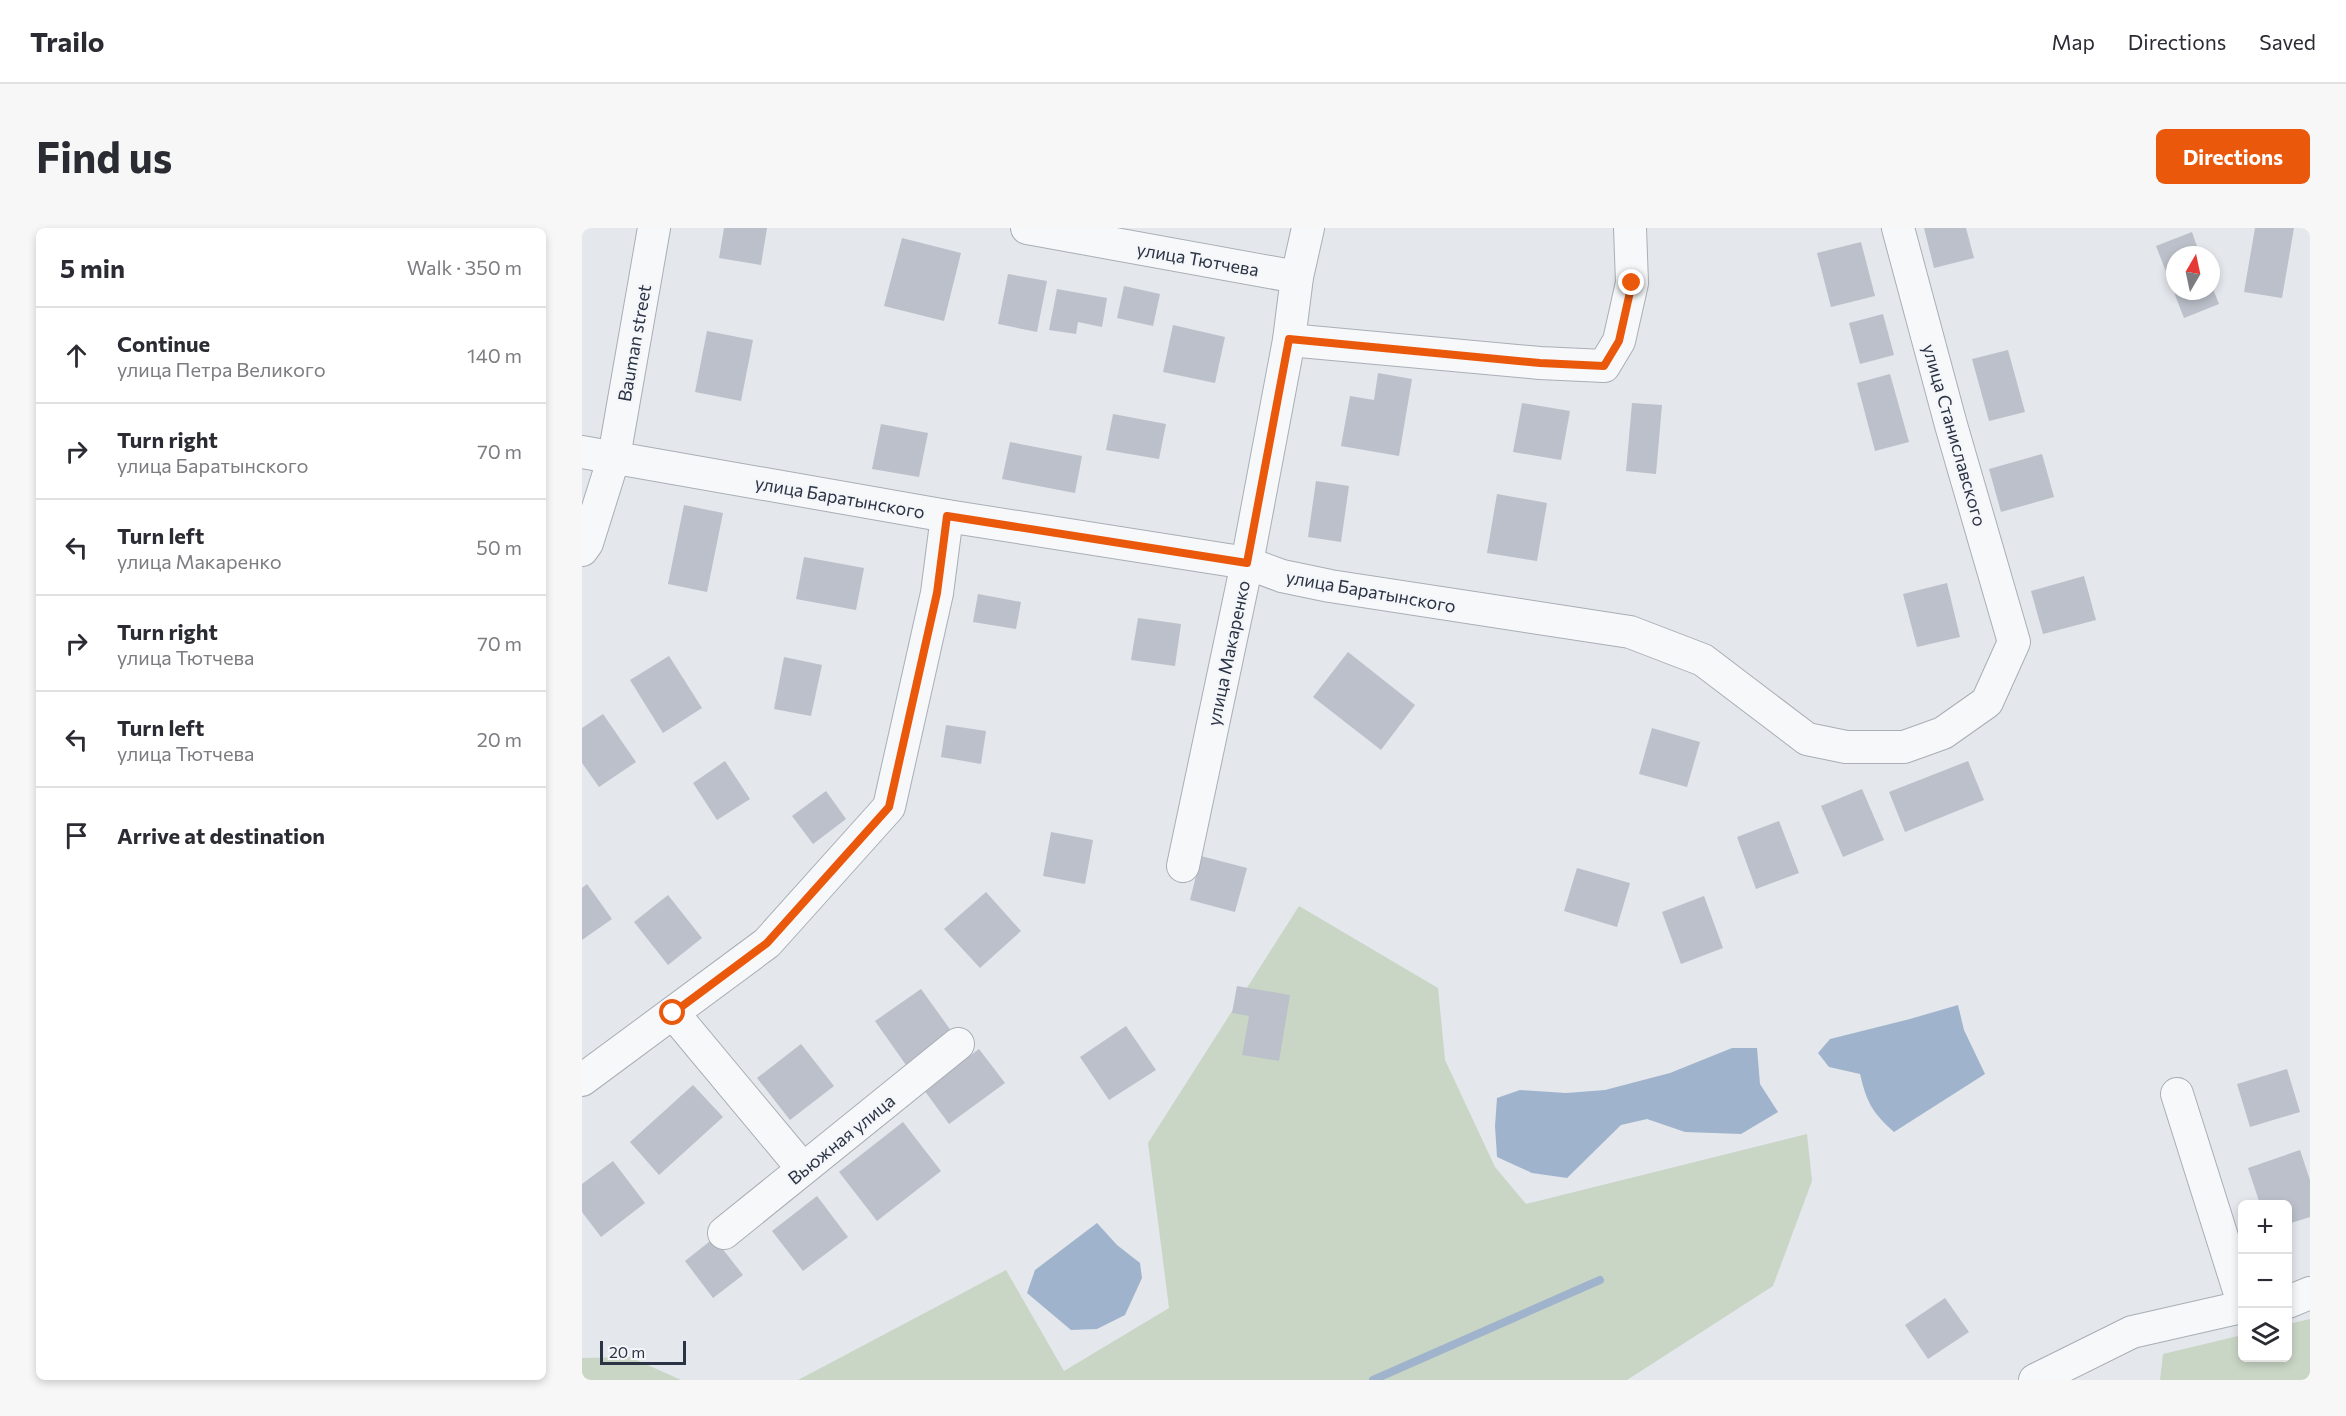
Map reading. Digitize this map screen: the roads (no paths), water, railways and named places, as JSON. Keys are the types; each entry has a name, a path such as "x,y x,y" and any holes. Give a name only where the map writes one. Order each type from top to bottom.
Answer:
{"street":[{"name":"Bauman street","path":"582,550 587,543 614,457 654,228"},
{"name":"улица Тютчева","path":"1027,228 1297,277"},
{"name":"улица Макаренко","path":"1183,866 1247,563 1289,339 1297,277 1308,228"},
{"path":"1289,339 1540,363 1604,366 1619,341 1632,283 1630,228"},
{"name":"улица Станиславского","path":"1898,228 1951,425 2014,642"},
{"name":"улица Баратынского","path":"582,452 947,516 1247,563 1282,576 1330,586 1630,632 1703,660 1807,739 1846,747 1904,747 1943,733 1987,702 2014,642"},
{"path":"582,1080 767,943 889,807 937,593 947,516"},
{"path":"673,1013 803,1169"},
{"name":"Вьюжная улица","path":"724,1233 958,1044"},
{"path":"2177,1094 2238,1287"},
{"path":"2292,1300 2310,1293"},
{"path":"2036,1380 2132,1332 2238,1307"}],"water":[{"path":"1958,1005 1964,1030 1985,1074 1894,1132 1880,1119 1871,1106 1860,1074 1829,1067 1818,1053 1830,1039"},
{"path":"1732,1048 1757,1048 1760,1084 1778,1112 1741,1134 1685,1132 1647,1119 1621,1125 1567,1178 1532,1173 1497,1157 1495,1126 1497,1098 1520,1090 1566,1093 1605,1090 1670,1073"},
{"path":"1097,1223 1117,1245 1140,1263 1142,1278 1125,1315 1097,1329 1071,1330 1027,1293 1035,1270"}],"waterway":[{"path":"1373,1380 1600,1280"}]}
